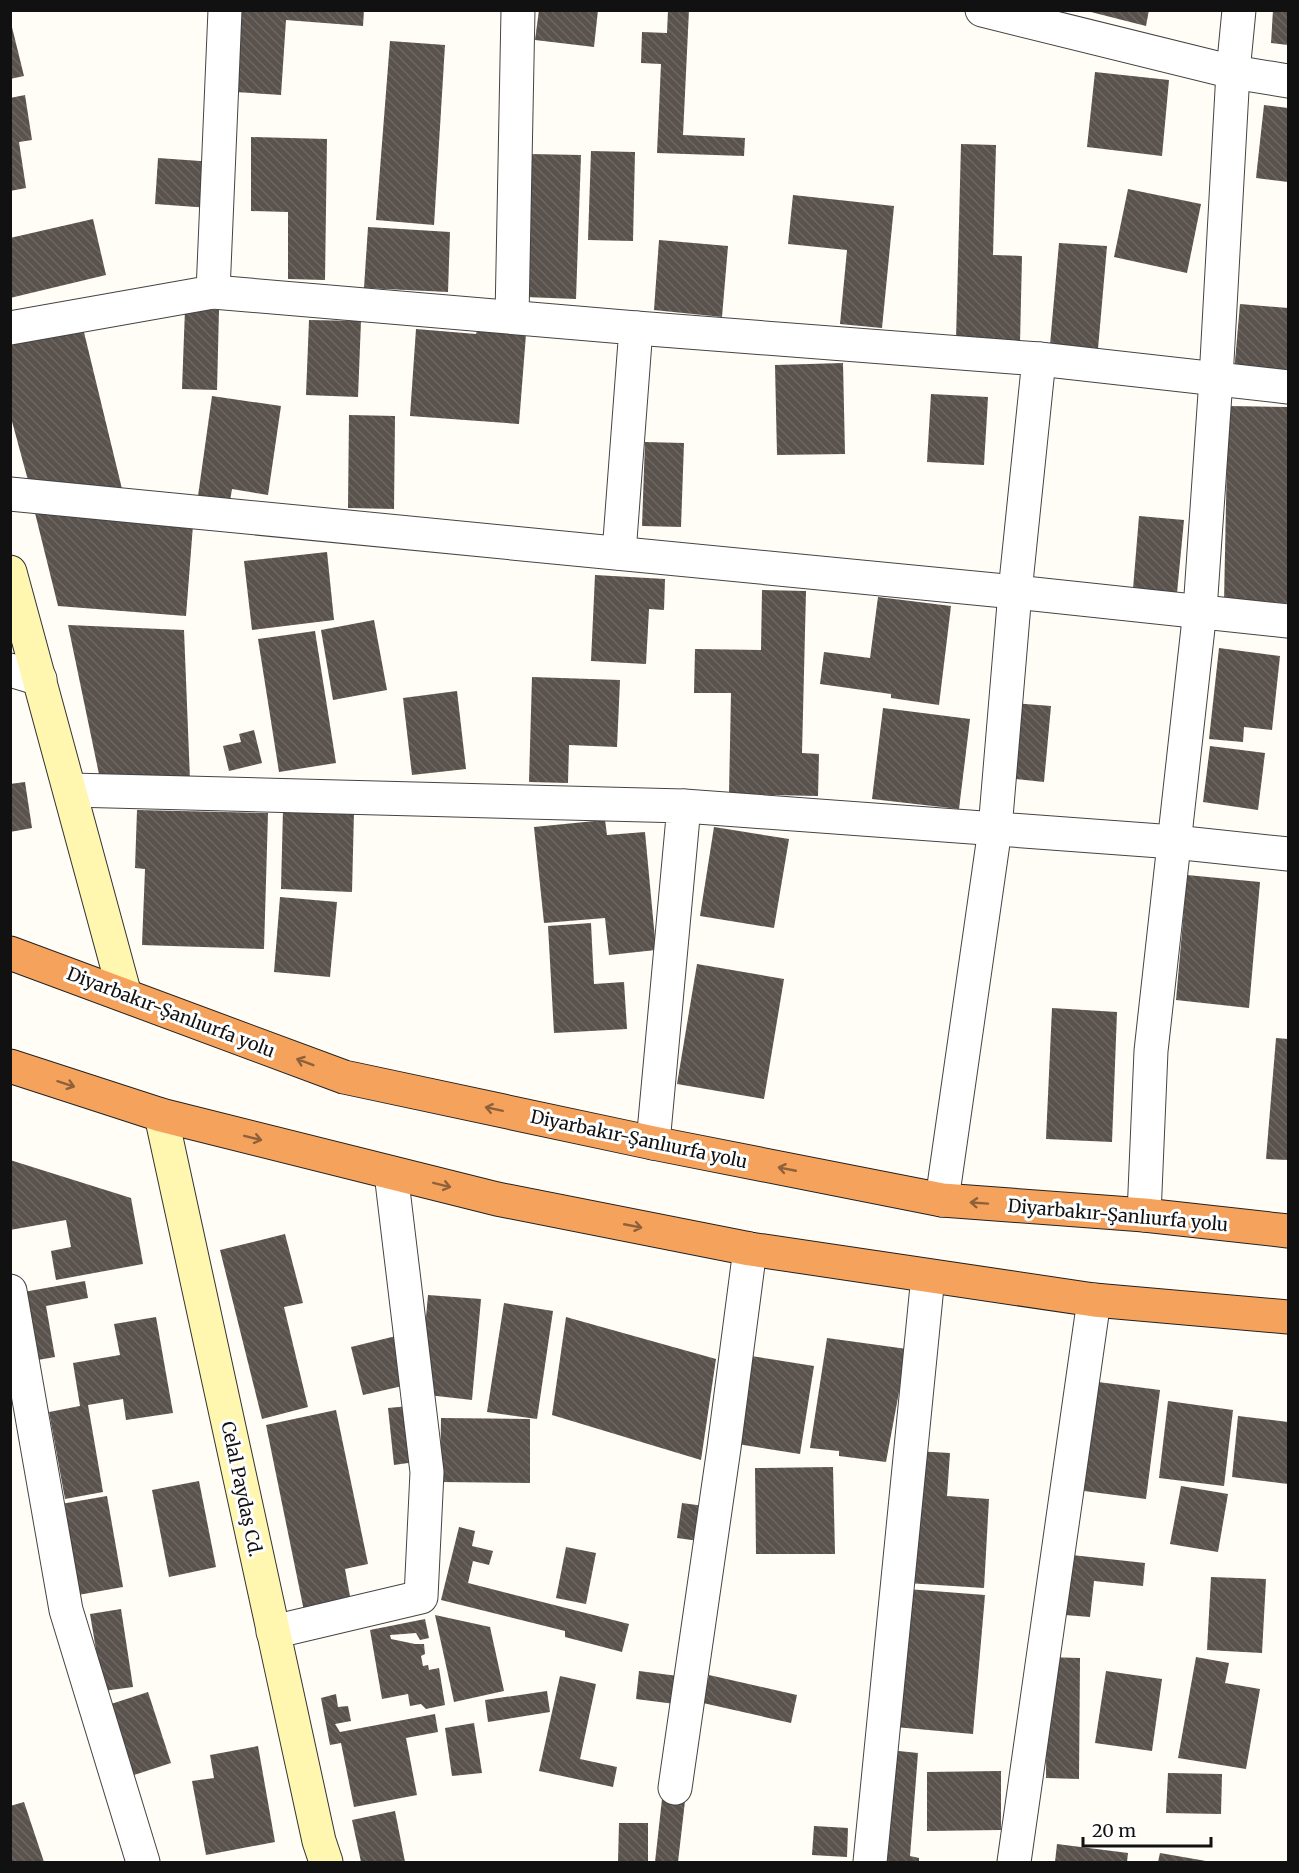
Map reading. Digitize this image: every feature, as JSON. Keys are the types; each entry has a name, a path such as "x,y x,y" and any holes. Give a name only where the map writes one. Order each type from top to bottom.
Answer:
{"highway":[{"name":"Diyarbakır-Şanlıurfa yolu","path":"10,952 344,1077 653,1143 942,1200 1144,1215 1288,1231"},
{"path":"10,1066 161,1115 391,1173 497,1199 750,1249 1094,1300 1288,1317"}],"street":[{"path":"213,292 225,10"},
{"path":"512,317 518,10"},
{"path":"982,10 1233,72 1288,81"},
{"path":"1144,1215 1151,1051 1200,610 1216,379 1233,72 1239,10"},
{"path":"10,328 213,292 1039,359 1288,387"},
{"path":"619,553 636,328"},
{"path":"942,1200 995,829 1015,592 1039,359"},
{"path":"10,494 1200,610 1288,621"},
{"path":"10,572 25,675 71,790 125,995"},
{"path":"71,790 684,806 1174,842 1288,854"},
{"path":"653,1143 684,806"},
{"name":"Celal Paydaş Cd.","path":"161,1115 319,1841 326,1863"},
{"path":"273,1632 421,1597 427,1473 391,1173"},
{"path":"675,1788 750,1249"},
{"path":"870,1863 928,1276"},
{"path":"10,1292 66,1610 143,1863"},
{"path":"1014,1863 1094,1300"}],"building":[{"path":"240,10 364,10 363,26 286,20 281,95 235,92"},
{"path":"539,10 598,10 594,47 535,40"},
{"path":"668,10 689,10 683,135 745,138 744,156 657,153 661,64 641,63 642,32 667,33"},
{"path":"1083,10 1149,10 1146,26"},
{"path":"1273,10 1288,10 1288,45 1271,43"},
{"path":"10,19 24,76 10,79"},
{"path":"390,41 445,45 434,225 376,220"},
{"path":"1095,72 1169,80 1162,156 1087,147"},
{"path":"25,95 32,140 19,142 26,188 10,191 10,98"},
{"path":"1264,105 1288,108 1288,182 1256,178"},
{"path":"251,137 327,139 325,280 288,279 288,212 251,211"},
{"path":"961,144 996,145 993,255 1022,256 1020,343 956,341"},
{"path":"591,151 635,152 633,241 588,240"},
{"path":"529,154 581,155 576,299 525,297"},
{"path":"158,158 214,162 210,208 155,204"},
{"path":"1128,189 1201,204 1187,273 1114,257"},
{"path":"793,195 894,206 882,328 840,324 847,250 788,244"},
{"path":"93,219 106,275 10,298 10,238"},
{"path":"368,227 450,232 448,292 364,288"},
{"path":"659,240 728,246 722,317 654,310"},
{"path":"1059,243 1107,246 1098,349 1050,345"},
{"path":"1240,304 1288,308 1288,378 1234,373"},
{"path":"185,309 219,310 217,390 182,389"},
{"path":"309,320 361,321 358,397 306,395"},
{"path":"82,324 122,489 29,484 10,414 10,340"},
{"path":"416,329 476,334 477,331 526,334 519,424 410,416"},
{"path":"843,363 845,454 777,455 775,365"},
{"path":"931,394 988,397 984,465 927,462"},
{"path":"212,396 281,406 268,495 232,489 230,501 198,496"},
{"path":"1228,406 1288,407 1288,603 1224,602"},
{"path":"349,415 395,416 394,509 348,508"},
{"path":"645,442 684,443 681,527 642,526"},
{"path":"35,513 193,525 186,616 58,606"},
{"path":"1139,516 1184,520 1177,593 1133,589"},
{"path":"327,552 334,620 252,630 244,561"},
{"path":"595,575 665,579 664,610 649,609 646,664 591,661"},
{"path":"762,590 806,591 802,753 819,754 818,796 729,794 731,693 694,693 695,649 761,650"},
{"path":"878,597 951,606 939,705 891,698 891,694 820,684 824,652 870,658"},
{"path":"374,620 387,690 333,700 321,630"},
{"path":"68,625 184,630 190,780 100,779"},
{"path":"315,631 336,763 279,772 258,639"},
{"path":"1219,648 1280,656 1272,730 1244,727 1243,742 1209,739"},
{"path":"532,677 620,680 617,747 569,745 568,783 529,782"},
{"path":"457,691 466,769 412,775 403,698"},
{"path":"1013,703 1051,706 1044,782 1006,778"},
{"path":"883,708 970,719 959,809 872,799"},
{"path":"254,730 262,763 229,771 223,746 241,742 239,734"},
{"path":"1210,746 1265,753 1258,810 1203,802"},
{"path":"25,782 32,828 10,832 10,784"},
{"path":"283,809 354,811 352,892 281,889"},
{"path":"137,810 268,813 264,949 142,945 145,869 135,868"},
{"path":"605,820 607,835 645,832 656,950 609,955 605,918 544,923 534,827"},
{"path":"714,827 789,839 774,928 700,916"},
{"path":"1187,875 1260,882 1249,1008 1176,1000"},
{"path":"280,897 337,902 330,977 274,972"},
{"path":"591,923 594,984 624,982 627,1029 554,1033 548,926"},
{"path":"697,964 784,979 764,1099 677,1084"},
{"path":"1052,1008 1117,1012 1112,1142 1046,1139"},
{"path":"1276,1038 1288,1039 1288,1160 1266,1159"},
{"path":"10,1160 131,1198 143,1264 56,1280 51,1251 71,1247 66,1220 10,1230"},
{"path":"285,1234 303,1303 284,1307 308,1407 262,1419 220,1250"},
{"path":"85,1281 88,1298 46,1306 55,1357 32,1361 18,1293"},
{"path":"428,1295 481,1299 472,1400 419,1394"},
{"path":"504,1303 553,1311 537,1419 487,1412"},
{"path":"156,1317 173,1413 126,1420 123,1399 88,1405 103,1492 65,1499 49,1412 80,1406 73,1363 120,1355 114,1324"},
{"path":"566,1317 716,1359 701,1460 552,1415"},
{"path":"396,1336 407,1385 363,1395 351,1347"},
{"path":"827,1338 907,1349 886,1462 839,1456 839,1451 810,1448"},
{"path":"745,1355 814,1366 800,1454 731,1443"},
{"path":"1098,1382 1160,1390 1146,1499 1084,1491"},
{"path":"1168,1401 1233,1410 1224,1486 1159,1478"},
{"path":"409,1406 415,1462 394,1465 388,1408"},
{"path":"336,1410 368,1564 345,1569 352,1607 305,1616 266,1425"},
{"path":"1238,1416 1288,1422 1288,1484 1232,1477"},
{"path":"441,1418 530,1419 530,1483 440,1482"},
{"path":"915,1451 950,1453 947,1496 989,1499 984,1588 907,1583"},
{"path":"833,1467 835,1554 756,1554 755,1468"},
{"path":"199,1481 216,1567 169,1577 152,1490"},
{"path":"1181,1486 1228,1494 1218,1552 1170,1544"},
{"path":"107,1496 123,1587 78,1595 61,1504"},
{"path":"682,1503 704,1506 699,1541 677,1538"},
{"path":"459,1527 475,1531 472,1546 493,1551 489,1565 473,1561 468,1583 629,1624 622,1652 565,1637 565,1631 441,1600"},
{"path":"566,1547 596,1553 586,1604 556,1598"},
{"path":"1072,1555 1145,1563 1143,1586 1094,1581 1090,1617 1065,1615"},
{"path":"1211,1577 1266,1579 1262,1653 1207,1650"},
{"path":"907,1589 985,1595 973,1734 895,1727"},
{"path":"121,1609 133,1687 103,1691 90,1614"},
{"path":"435,1615 490,1627 504,1691 454,1702"},
{"path":"425,1619 429,1638 420,1640 416,1633 390,1635 391,1639 424,1644 425,1654 421,1656 423,1666 428,1665 429,1670 439,1668 445,1705 426,1709 421,1704 410,1706 408,1694 382,1699 370,1630"},
{"path":"1047,1657 1080,1658 1079,1779 1046,1778"},
{"path":"1196,1657 1229,1663 1225,1683 1260,1689 1246,1769 1178,1758"},
{"path":"639,1671 678,1676 675,1704 636,1699"},
{"path":"1106,1671 1162,1679 1152,1751 1095,1743"},
{"path":"709,1675 797,1695 791,1723 703,1703"},
{"path":"560,1676 596,1684 580,1759 617,1767 613,1787 539,1771"},
{"path":"547,1691 550,1712 488,1722 485,1700"},
{"path":"148,1692 171,1763 131,1776 108,1705"},
{"path":"336,1694 338,1707 348,1706 351,1721 335,1724 340,1732 435,1714 438,1732 406,1738 417,1795 354,1807 341,1743 330,1745 321,1698"},
{"path":"474,1723 482,1773 452,1776 445,1728"},
{"path":"258,1746 275,1842 206,1855 192,1781 214,1778 210,1755"},
{"path":"889,1750 918,1753 910,1856 919,1858 919,1862 880,1862"},
{"path":"1001,1771 1001,1830 927,1831 927,1772"},
{"path":"1168,1773 1222,1774 1221,1814 1166,1813"},
{"path":"662,1799 685,1801 678,1862 655,1862"},
{"path":"24,1802 44,1862 10,1862 10,1806"},
{"path":"395,1811 405,1862 361,1862 352,1820"},
{"path":"619,1823 648,1823 648,1862 618,1862"},
{"path":"814,1826 848,1828 847,1857 812,1855"},
{"path":"1057,1844 1128,1853 1127,1862 1055,1862"},
{"path":"1160,1853 1206,1861 1206,1862 1158,1862"}]}
